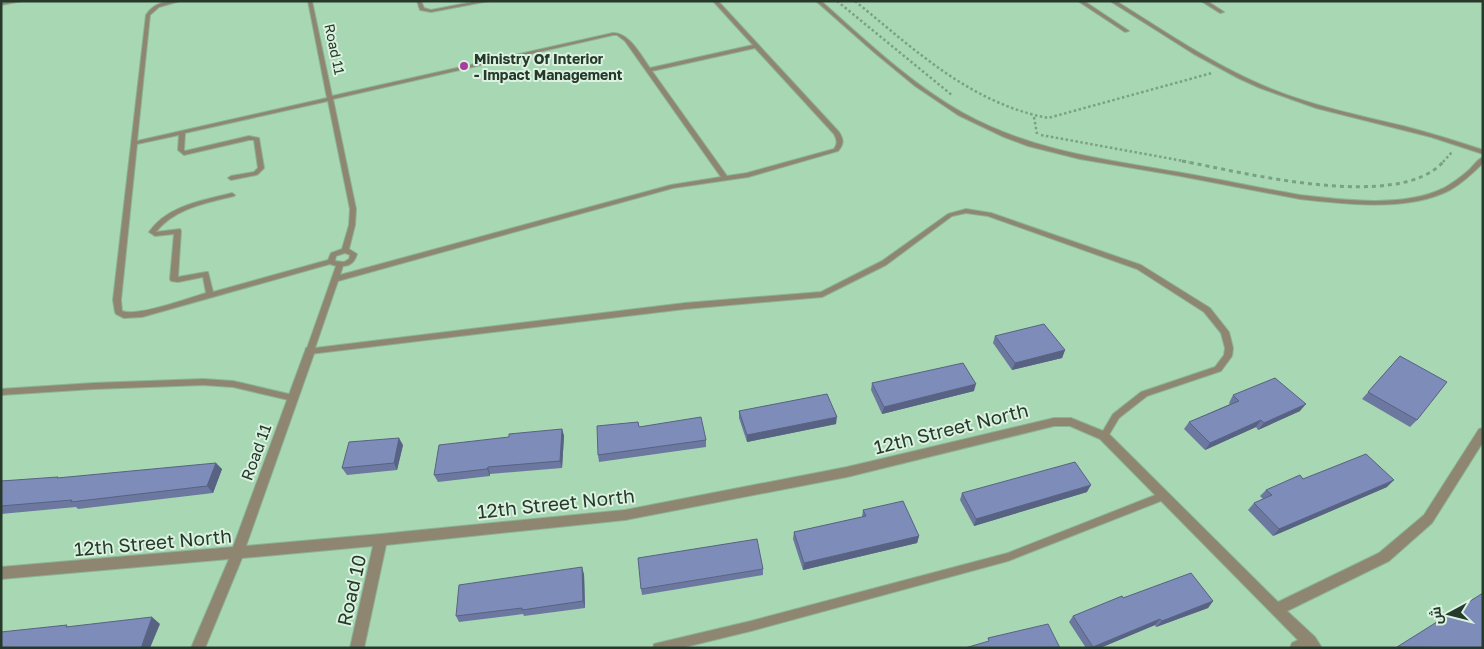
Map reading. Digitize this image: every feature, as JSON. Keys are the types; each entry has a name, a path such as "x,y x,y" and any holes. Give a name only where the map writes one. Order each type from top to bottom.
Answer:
{"street":[{"name":"Road 11","path":"198,648 237,554 310,351"},
{"name":"12th Street North","path":"1,573 237,554 625,515 847,472 1054,422 1072,422 1104,436 1277,609 1307,646"},
{"path":"1277,609 1384,557 1428,519 1483,432"},
{"name":"Road 10","path":"357,648 381,540"}],"lane":[{"path":"1,4 20,1"},
{"path":"178,1 160,5 149,13 117,300 119,312 124,315 142,314 331,261 340,265"},
{"name":"Road 11","path":"310,1 353,209 352,225 345,250 352,252 354,257 349,262 340,265 310,351"},
{"path":"419,1 422,9 431,11 487,1"},
{"path":"335,280 673,186 726,179 830,153 840,145 837,133 715,1"},
{"path":"818,1 919,88 961,115 1002,135 1059,152 1300,196 1359,201 1401,200 1436,194 1464,179 1483,159"},
{"path":"1080,1 1127,31"},
{"path":"1112,1 1252,83 1284,96 1420,132 1483,152"},
{"path":"1203,1 1222,12"},
{"path":"135,143 606,34 618,34 623,36 649,70 726,179"},
{"path":"649,70 756,46"},
{"path":"182,132 182,150 184,152 249,138 257,139 260,168 256,173 232,178"},
{"path":"210,294 206,274 178,280 174,279 178,231 155,234 152,232 162,220 181,210 232,195"},
{"path":"310,351 685,306 822,294 884,263 950,215 966,211 989,214 1139,267 1199,304 1221,324 1228,340 1229,348 1224,363 1218,369 1156,389 1139,397 1116,416 1104,436"},
{"path":"331,261 336,253 345,250"},
{"path":"1,392 203,382 233,384 293,398"},
{"path":"658,648 751,626 1008,558 1163,496"}],"path":[{"path":"837,1 931,80 960,101"},
{"path":"855,1 933,62 984,98 1034,117 1048,118 1216,72"},
{"path":"1034,117 1038,134"},
{"path":"1028,131 1301,183 1342,187 1373,186 1408,181 1424,176 1437,168 1452,154 1453,150 1448,146"}],"building":[{"path":"1044,324 1065,350 1015,363 995,336"},
{"path":"1400,356 1447,382 1417,420 1368,392"},
{"path":"963,363 976,384 884,407 872,383"},
{"path":"1275,378 1306,404 1264,423 1261,420 1210,443 1189,422 1239,401 1233,395"},
{"path":"827,394 837,417 747,435 739,411"},
{"path":"701,417 706,440 598,455 597,426 638,422 639,427"},
{"path":"562,429 560,461 488,467 487,469 434,475 439,445 509,437 509,434"},
{"path":"399,438 394,463 342,468 349,442"},
{"path":"1366,454 1394,480 1279,529 1254,503 1272,495 1266,490 1300,475 1303,479"},
{"path":"1075,462 1091,485 976,519 962,493"},
{"path":"216,463 207,486 71,502 72,500 1,506 1,481 57,478"},
{"path":"903,501 919,536 804,563 794,532 866,516 863,510"},
{"path":"757,539 763,569 641,589 638,558"},
{"path":"582,567 583,601 522,610 522,608 456,616 459,585"},
{"path":"1191,573 1213,601 1162,621 1160,619 1093,647 1073,616 1122,596 1123,598"},
{"path":"1483,593 1483,648 1397,647"},
{"path":"152,617 141,648 1,648 1,632"},
{"path":"1048,624 1060,648 965,648 989,641 988,638"}],"place":[{"name":"Ministry Of Interior - Impact Management","path":"464,66"}]}
